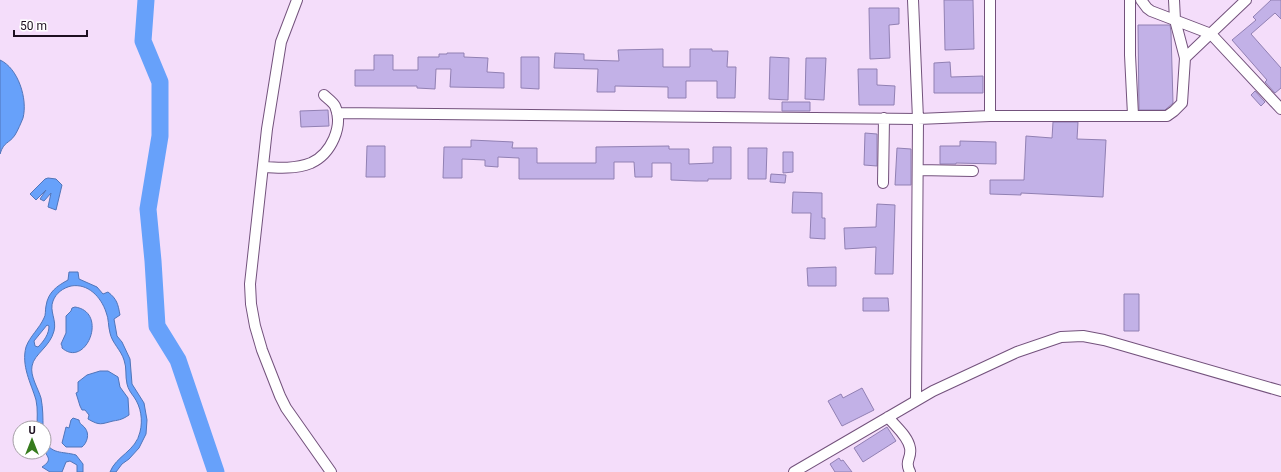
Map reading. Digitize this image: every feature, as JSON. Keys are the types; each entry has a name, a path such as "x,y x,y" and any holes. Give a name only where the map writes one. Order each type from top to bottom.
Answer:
{"street":[{"path":"297,0 281,42 267,129 250,284 251,304 262,350 280,396 286,408 331,472"},
{"path":"913,0 918,119 916,401"},
{"path":"990,0 990,116"},
{"path":"1130,0 1130,56 1133,115"},
{"path":"1141,0 1151,12 1211,34 1281,109"},
{"path":"337,113 918,119 990,116 1167,116 1172,114 1182,103 1185,58 1175,20 1174,0"},
{"path":"1185,58 1246,0"},
{"path":"263,167 291,167 314,162 331,146 337,130 337,113 334,104 324,95"},
{"path":"883,183 884,118"},
{"path":"918,170 973,171"},
{"path":"794,472 933,391 1017,352 1061,337 1073,336 1104,340 1281,391"},
{"path":"888,417 908,442 910,449 907,465 910,472"}],"water":[{"path":"0,60 12,70 17,77 23,93 24,110 23,118 16,133 13,138 3,147 0,154"},
{"path":"45,179 56,179 62,185 56,210 48,207 51,193 44,201 40,199 46,190 36,200 30,194"},
{"path":"69,272 78,272 79,279 97,287 103,294 108,292 115,299 118,305 120,315 114,319 117,336 122,342 130,359 132,384 144,403 147,420 146,434 139,448 122,464 116,472 110,472 113,466 138,439 141,427 141,414 136,401 127,386 126,369 123,356 111,337 108,317 104,306 93,292 83,287 71,286 65,288 54,298 52,308 55,323 54,331 49,342 33,362 32,366 32,374 41,398 43,409 43,420 37,420 36,400 26,368 26,347 45,317 47,301 51,293 68,280","holes":["47,325 49,326 48,332 38,347 35,346 34,341"]},
{"path":"75,307 85,311 91,318 92,328 86,346 79,351 71,352 62,348 61,344 66,333 66,316 72,308"},
{"path":"100,371 108,371 118,377 120,387 128,398 129,415 120,420 98,424 88,419 89,415 85,410 82,410 76,393 78,392 78,382 87,375"},
{"path":"73,418 79,420 87,430 88,436 82,447 66,447 62,443 66,427 69,428"},
{"path":"52,449 57,452 76,455 83,464 83,472 77,472 77,465 70,461 66,462 62,472 50,472 42,467 48,462 48,460 52,460"}],"building":[{"path":"944,0 973,0 974,49 945,50"},
{"path":"1271,0 1281,0 1281,19 1275,13 1251,34 1281,68 1281,88 1275,93 1265,82 1267,80 1232,40 1256,20 1253,17"},
{"path":"869,8 899,8 899,24 889,25 890,58 870,59"},
{"path":"1138,25 1170,25 1173,103 1165,110 1139,110"},
{"path":"663,49 663,67 690,67 690,49 728,51 727,67 736,67 735,98 717,98 717,81 686,81 686,98 668,98 668,87 615,86 615,92 597,92 598,69 554,68 555,53 584,54 584,60 619,61 618,50"},
{"path":"464,53 464,57 488,58 487,72 504,73 504,88 450,87 451,69 436,69 435,89 417,88 417,86 355,86 355,70 374,70 374,55 393,55 393,70 418,70 418,57 439,57 439,54"},
{"path":"521,57 539,57 539,89 521,88"},
{"path":"770,57 789,58 788,100 769,99"},
{"path":"806,58 826,58 824,100 805,99"},
{"path":"950,62 951,77 983,76 983,93 934,93 934,63"},
{"path":"858,69 877,69 877,85 895,86 894,105 859,105"},
{"path":"1255,91 1265,102 1261,106 1251,95"},
{"path":"782,102 810,102 810,111 782,111"},
{"path":"328,110 329,126 301,127 300,111"},
{"path":"1053,122 1078,122 1077,139 1106,140 1103,197 1021,193 1021,195 990,194 990,180 1024,180 1026,136 1052,138"},
{"path":"865,133 877,134 877,166 864,165"},
{"path":"471,140 513,142 512,148 537,148 537,163 596,163 596,147 669,146 669,149 689,149 689,164 713,163 713,147 731,147 731,179 708,179 708,181 671,180 671,163 652,163 652,177 635,177 634,162 614,162 614,179 519,179 519,158 498,157 498,167 485,166 485,160 462,159 462,178 443,178 444,147 471,147"},
{"path":"960,141 996,142 996,164 940,164 940,146 960,146"},
{"path":"367,146 385,146 385,177 366,177"},
{"path":"748,148 767,148 766,179 748,179"},
{"path":"897,148 911,149 911,185 895,185"},
{"path":"783,152 793,152 793,172 783,173"},
{"path":"771,174 786,175 785,183 770,182"},
{"path":"793,192 822,193 822,218 825,218 825,239 810,238 811,213 792,213"},
{"path":"877,204 895,205 893,274 875,274 876,247 845,249 844,228 876,227"},
{"path":"836,267 836,286 808,286 807,268"},
{"path":"1124,294 1139,294 1139,331 1124,331"},
{"path":"863,298 888,298 889,311 863,311"},
{"path":"862,388 874,410 842,426 828,401 841,394 843,398"},
{"path":"887,427 896,441 863,462 854,448"},
{"path":"839,458 841,461 843,460 852,472 835,472 830,464"}],"waterway":[{"path":"146,0 143,41 160,82 160,136 148,209 157,326 178,360 216,472"}]}
